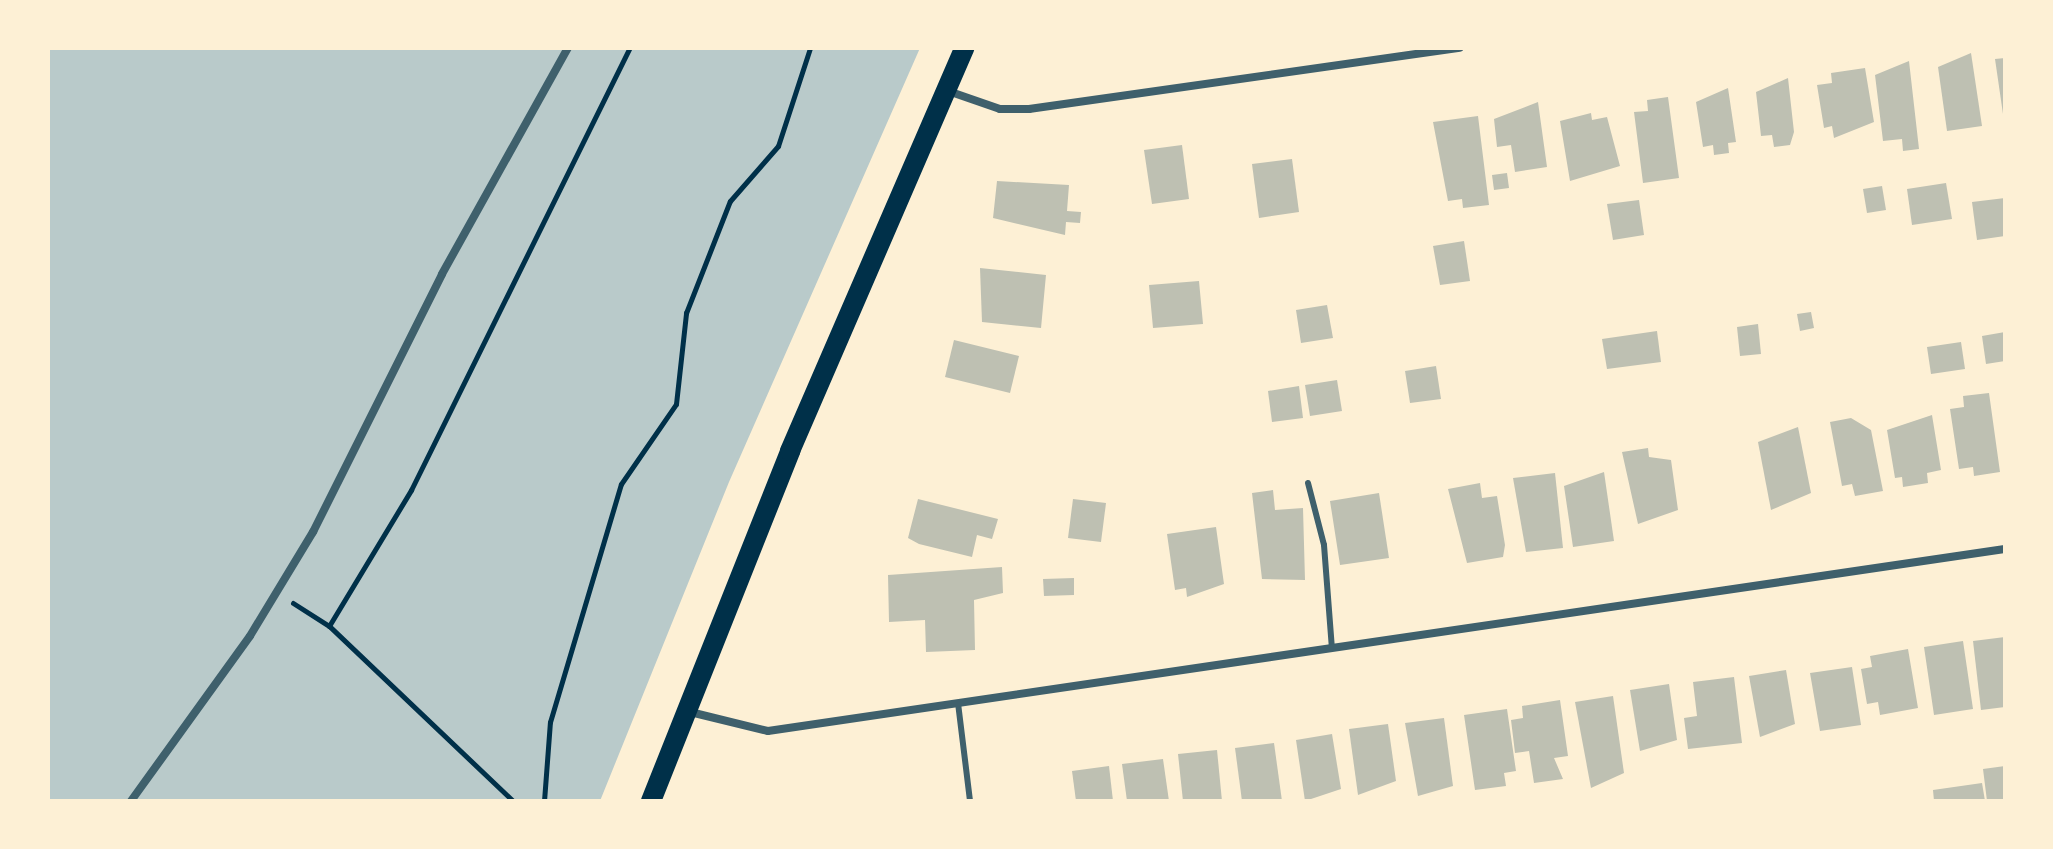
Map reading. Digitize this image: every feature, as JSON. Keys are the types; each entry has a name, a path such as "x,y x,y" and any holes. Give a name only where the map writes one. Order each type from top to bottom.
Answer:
{"main road":[{"path":"651,801 964,48"}],"street":[{"path":"131,801 276,592 568,48"},
{"path":"945,90 1000,109 1029,109 1460,48"},
{"path":"686,711 768,731 2005,549"}],"lane":[{"path":"1308,483 1324,545 1332,648"},
{"path":"958,703 970,801"}],"path":[{"path":"329,626 411,490 629,48"},
{"path":"544,801 550,722 621,484 676,404 686,313 730,201 778,146 810,48"},
{"path":"276,592 329,626 513,801"}],"shaded area":[{"path":"48,48 920,48 729,482 600,801 48,801"}],"building":[{"path":"1971,53 1982,126 1947,131 1938,67"},
{"path":"2005,58 2005,114 2003,114 1995,59"},
{"path":"1909,61 1919,149 1903,151 1902,139 1883,141 1875,75"},
{"path":"1865,68 1874,122 1834,138 1832,126 1824,128 1817,85 1832,83 1831,73"},
{"path":"1788,78 1794,132 1790,145 1774,147 1772,135 1761,136 1756,92"},
{"path":"1728,88 1736,142 1728,143 1729,153 1714,155 1713,145 1703,147 1696,102"},
{"path":"1668,97 1679,178 1643,183 1634,112 1648,111 1647,100"},
{"path":"1538,102 1547,167 1515,172 1511,145 1497,147 1494,119"},
{"path":"1591,113 1592,120 1607,117 1620,166 1570,181 1560,121"},
{"path":"1478,116 1489,205 1463,208 1462,199 1448,201 1433,122"},
{"path":"1182,145 1189,199 1152,204 1144,150"},
{"path":"1292,159 1299,212 1259,218 1252,164"},
{"path":"1507,173 1509,188 1494,190 1492,175"},
{"path":"997,181 1069,185 1067,211 1081,212 1080,223 1066,222 1065,235 993,218"},
{"path":"1946,183 1952,219 1912,225 1907,189"},
{"path":"1882,186 1886,210 1867,213 1863,189"},
{"path":"2005,198 2005,236 1977,240 1972,202"},
{"path":"1639,200 1644,235 1613,240 1607,204"},
{"path":"1464,241 1470,281 1440,285 1433,246"},
{"path":"980,268 1046,275 1041,328 982,322"},
{"path":"1199,281 1203,324 1153,328 1149,285"},
{"path":"1327,305 1333,338 1301,343 1296,310"},
{"path":"1811,312 1814,328 1800,331 1797,314"},
{"path":"1758,324 1761,354 1740,356 1737,327"},
{"path":"1657,331 1661,362 1607,369 1602,339"},
{"path":"2005,332 2005,361 1986,364 1982,336"},
{"path":"954,340 1019,356 1010,393 945,377"},
{"path":"1961,342 1965,369 1931,374 1927,347"},
{"path":"1436,366 1441,399 1410,403 1405,371"},
{"path":"1337,380 1342,411 1310,416 1305,385"},
{"path":"1299,386 1303,418 1272,422 1268,391"},
{"path":"1989,393 2000,472 1974,476 1973,467 1959,469 1950,409 1964,407 1963,396"},
{"path":"1932,415 1941,470 1927,473 1928,483 1903,487 1902,477 1895,478 1887,430"},
{"path":"1851,418 1871,430 1883,491 1855,496 1852,484 1842,486 1830,422"},
{"path":"1798,427 1811,493 1771,510 1758,442"},
{"path":"1648,448 1649,457 1671,460 1678,510 1638,524 1622,452"},
{"path":"1604,472 1614,541 1573,547 1564,486"},
{"path":"1555,473 1563,548 1526,552 1513,478"},
{"path":"1480,483 1482,498 1497,496 1505,545 1503,557 1467,563 1448,489"},
{"path":"1273,490 1275,510 1303,508 1305,580 1262,579 1252,493"},
{"path":"1379,493 1389,558 1340,565 1330,501"},
{"path":"918,499 998,519 992,539 977,535 972,557 919,544 908,538"},
{"path":"1073,499 1106,503 1101,542 1068,538"},
{"path":"1216,527 1224,584 1187,597 1186,588 1175,590 1167,534"},
{"path":"1002,567 1003,593 974,600 975,650 926,652 925,620 889,622 888,575"},
{"path":"1074,578 1074,595 1044,596 1043,579"},
{"path":"2005,637 2005,707 1981,710 1973,641"},
{"path":"1963,641 1973,709 1934,715 1924,647"},
{"path":"1908,649 1918,708 1880,715 1878,702 1867,704 1861,669 1872,667 1870,656"},
{"path":"1852,667 1861,725 1820,731 1810,673"},
{"path":"1786,670 1795,724 1760,737 1749,676"},
{"path":"1734,677 1742,743 1688,749 1684,718 1697,716 1693,682"},
{"path":"1669,684 1677,740 1640,751 1630,690"},
{"path":"1613,696 1624,773 1591,788 1575,702"},
{"path":"1560,700 1568,756 1554,758 1563,779 1534,783 1529,751 1515,753 1511,720 1523,718 1522,706"},
{"path":"1507,709 1516,771 1504,773 1506,786 1475,790 1464,715"},
{"path":"1444,718 1453,786 1418,796 1405,723"},
{"path":"1388,724 1396,781 1358,795 1349,729"},
{"path":"1332,734 1341,789 1305,801 1296,740"},
{"path":"1274,743 1282,801 1242,801 1235,748"},
{"path":"1217,750 1222,801 1183,801 1178,754"},
{"path":"1163,759 1169,801 1127,801 1122,764"},
{"path":"1109,766 1113,801 1076,801 1072,771"},
{"path":"2005,766 2005,801 1987,801 1983,769"},
{"path":"1982,783 1985,801 1934,801 1933,790"}]}
